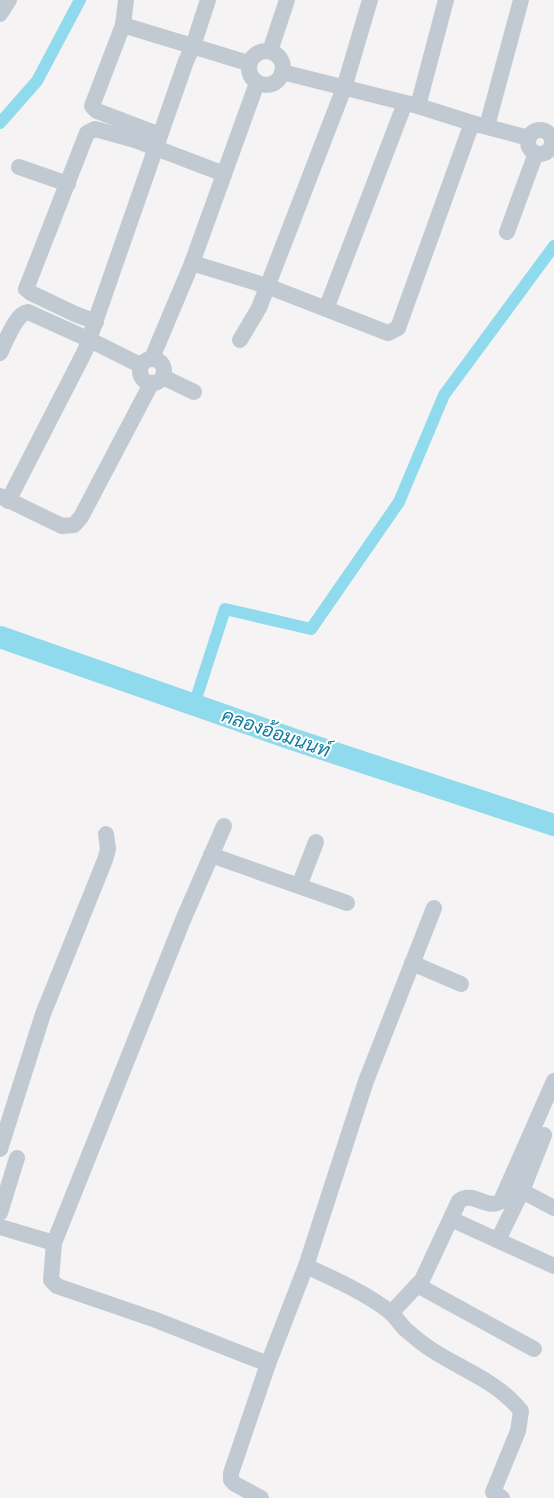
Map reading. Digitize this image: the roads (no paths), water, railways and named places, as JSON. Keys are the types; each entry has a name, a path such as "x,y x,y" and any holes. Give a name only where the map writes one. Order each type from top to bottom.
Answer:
{"street":[{"path":"0,14 9,0"},
{"path":"126,0 123,25 92,108 224,174"},
{"path":"0,354 18,318 24,312 28,312 90,340 146,362 161,362 164,372 157,380 81,516 74,525 62,526 4,498 86,351 90,340 186,61 193,46 208,0"},
{"path":"270,51 287,0"},
{"path":"240,340 259,308 344,88 370,0"},
{"path":"326,309 412,104 446,0"},
{"path":"192,262 266,286 388,333 398,328 480,125 521,0"},
{"path":"123,25 248,64"},
{"path":"270,51 281,59 282,72 274,83 268,85 258,83 251,76 248,64 257,53 270,51"},
{"path":"282,72 412,104 529,138 530,147 549,143"},
{"path":"146,362 192,262 258,83"},
{"path":"96,322 75,314 26,289 87,133 95,129 135,140 158,142"},
{"path":"507,232 549,143"},
{"path":"19,167 68,184"},
{"path":"157,380 194,392"},
{"path":"224,826 183,920 54,1243 51,1280 57,1286 156,1320 268,1364"},
{"path":"0,1149 43,1014 105,860 108,849 106,834"},
{"path":"299,886 316,842"},
{"path":"211,855 347,903"},
{"path":"261,1498 235,1484 231,1480 231,1473 268,1364 306,1266 366,1081 434,908"},
{"path":"412,963 461,984"},
{"path":"391,1313 422,1280 459,1201 470,1197 491,1204 501,1201 554,1081"},
{"path":"498,1240 522,1191 544,1135"},
{"path":"0,1213 17,1158"},
{"path":"522,1191 554,1208"},
{"path":"451,1219 554,1266"},
{"path":"0,1227 54,1243"},
{"path":"306,1266 366,1296 391,1313 406,1330 427,1346 512,1399 521,1411 518,1431 495,1496"},
{"path":"417,1285 534,1350"}],"waterway":[{"path":"0,123 37,81 80,0"},
{"path":"194,705 225,609 311,629 399,502 444,395 554,246"},
{"name":"คลองอ้อมนนท์","path":"0,637 292,739 554,825"}]}
